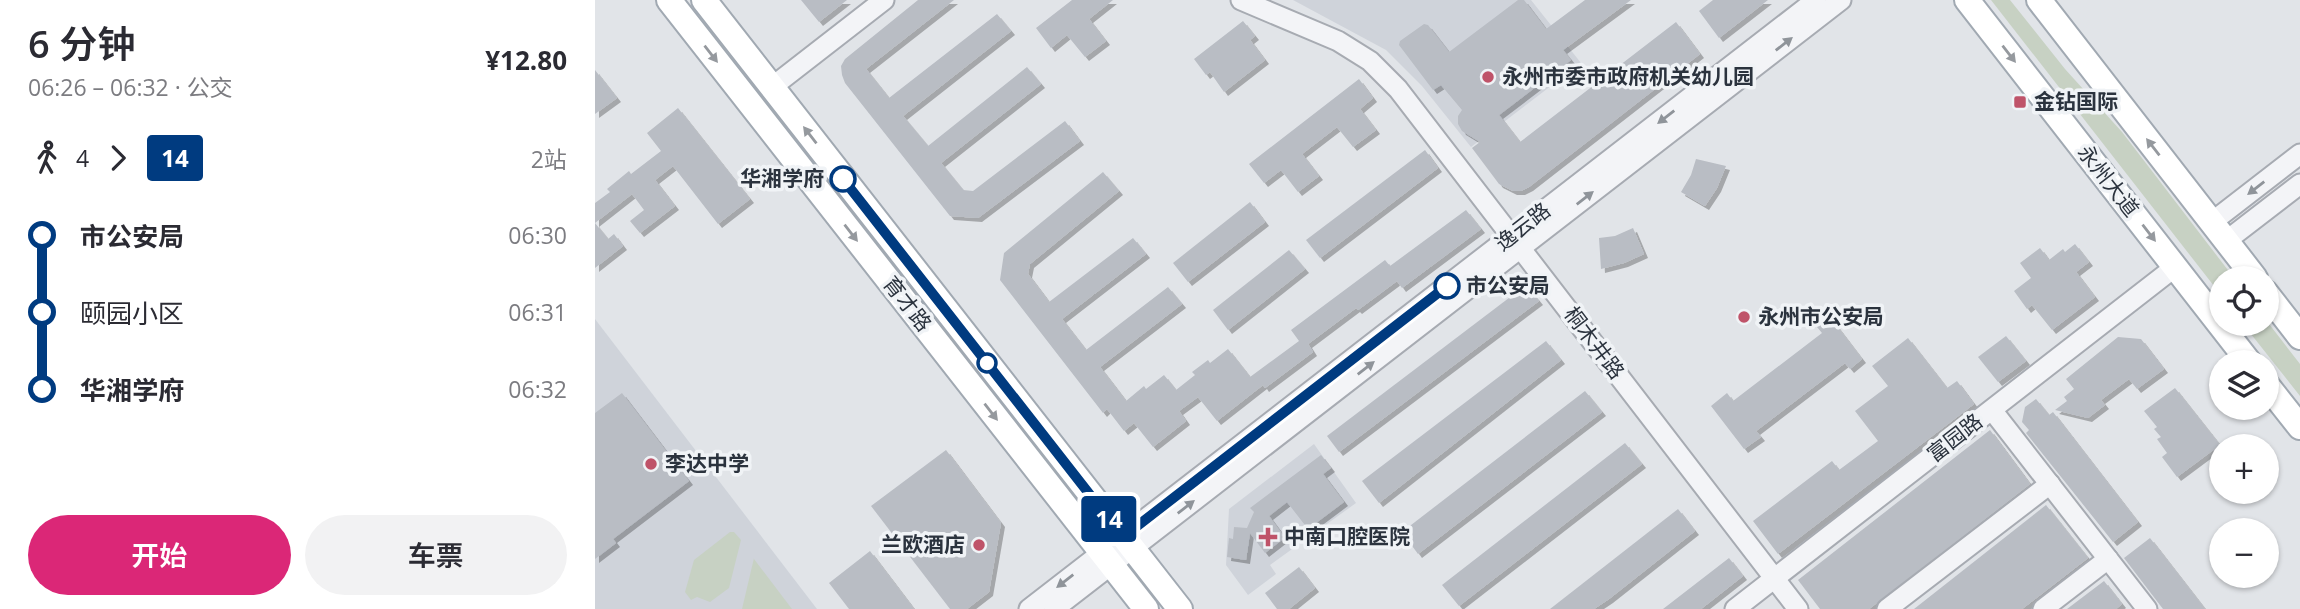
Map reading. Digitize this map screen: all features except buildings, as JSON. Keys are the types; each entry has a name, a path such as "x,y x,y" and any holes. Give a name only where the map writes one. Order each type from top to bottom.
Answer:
{"main road":[{"name":"育才路","path":"669,0 1146,609"},
{"name":"育才路","path":"704,0 1180,609"},
{"name":"永州大道","path":"1967,0 2240,350"},
{"path":"2023,0 2075,68 2109,91"},
{"path":"2039,0 2246,266"},
{"path":"2279,310 2300,337"},
{"path":"2279,400 2300,427"},
{"path":"1043,478 1065,462"}],"street":[{"path":"772,87 884,0"},
{"name":"桐木井路","path":"1241,0 1338,41 1370,61 1398,89 1798,609"},
{"name":"逸云路","path":"1517,242 1816,0"},
{"name":"逸云路","path":"1029,609 1106,559 1517,242 1841,0"},
{"path":"2219,231 2300,154"},
{"path":"2219,231 2300,184"},
{"name":"富园路","path":"1735,609 2175,267"},
{"path":"1992,410 2147,609"},
{"path":"1887,609 2050,484"},
{"name":"逸云路","path":"1054,609 1106,559"},
{"path":"2043,609 2108,559"}],"shaded area":[{"name":"永州市委市政府机关幼儿园","path":"1293,0 1531,0 1581,63 1471,147 1422,86 1386,50"},
{"name":"李达中学","path":"595,319 817,609 595,609"},
{"name":"中南口腔医院","path":"1314,444 1356,503 1270,565 1276,574 1248,595 1226,565 1229,509"}],"green space":[{"path":"1991,0 2010,0 2065,69 2122,132 2225,266 2209,266 2209,280"},
{"path":"2252,336 2278,336 2300,364 2300,396 2279,369 2279,350 2264,350"},
{"path":"730,532 734,532 741,540 729,588 710,602 697,597 691,600 685,592 694,560"},
{"path":"754,559 792,609 742,609"}],"bus line":[{"name":"14","path":"843,179 1123,537 1447,286"}],"place":[{"name":"永州市委市政府机关幼儿园","path":"1488,77"},
{"name":"金钻国际","path":"2020,102"},
{"name":"华湘学府","path":"843,179"},
{"name":"市公安局","path":"1447,286"},
{"name":"永州市公安局","path":"1744,317"},
{"name":"李达中学","path":"651,464"},
{"name":"中南口腔医院","path":"1268,537"},
{"name":"兰欧酒店","path":"979,545"}]}
